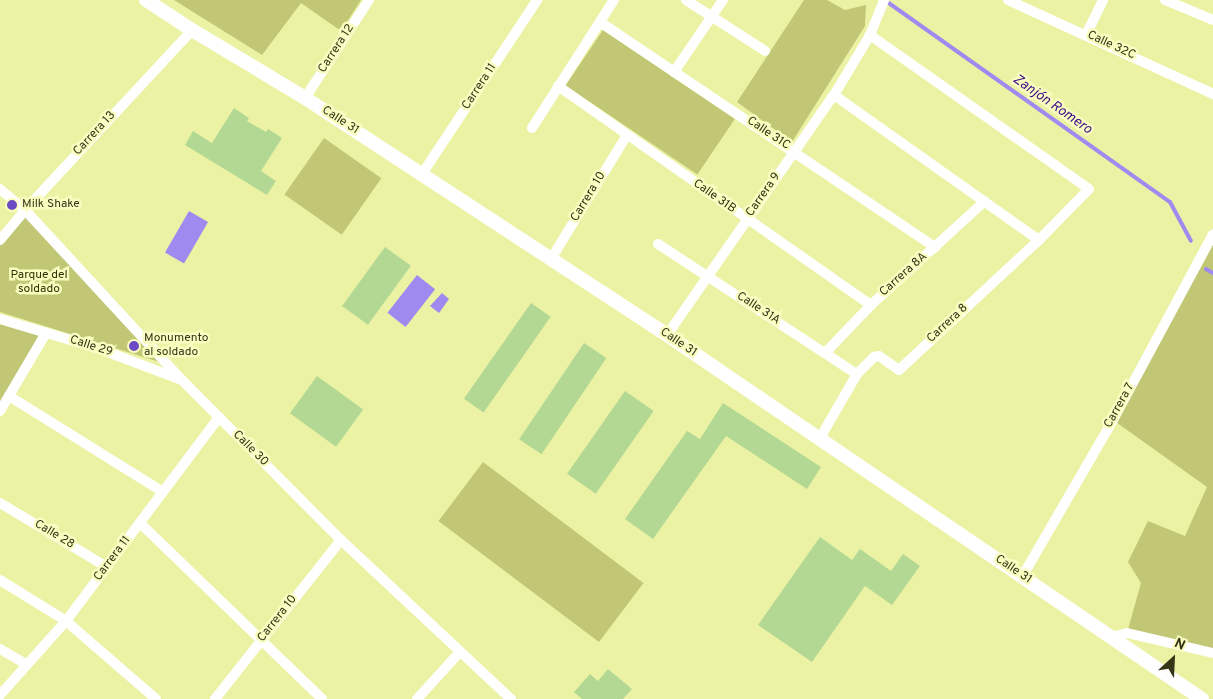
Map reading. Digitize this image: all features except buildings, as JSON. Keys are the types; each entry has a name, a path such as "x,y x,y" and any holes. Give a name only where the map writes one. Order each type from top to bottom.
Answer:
{"main road":[{"name":"Calle 31","path":"146,0 305,98 667,335 1202,699"}],"street":[{"name":"Carrera 12","path":"305,98 369,0"},
{"name":"Carrera 11","path":"422,174 537,0"},
{"path":"532,128 614,0"},
{"path":"686,0 766,51"},
{"path":"674,72 723,0"},
{"name":"Carrera 9","path":"667,335 834,95 870,35 884,0"},
{"name":"Calle 32C","path":"1008,0 1213,94"},
{"path":"1086,35 1103,0"},
{"path":"1165,0 1213,20"},
{"name":"Calle 31C","path":"600,22 935,247"},
{"name":"Carrera 13","path":"0,240 25,210 192,30"},
{"name":"Carrera 8","path":"820,438 858,374 876,356 899,370 1039,240 1089,189 870,35"},
{"name":"Calle 31B","path":"558,86 871,305"},
{"path":"834,95 1039,240"},
{"name":"Carrera 10","path":"552,259 627,135"},
{"name":"Calle 30","path":"0,189 25,210 181,380 341,540 511,699"},
{"name":"Carrera 8A","path":"826,352 871,305 985,201"},
{"name":"Carrera 7","path":"1022,576 1113,420 1213,234"},
{"name":"Calle 31A","path":"658,244 858,374"},
{"name":"Calle 29","path":"0,319 96,348 181,380"},
{"path":"0,411 46,333"},
{"path":"9,396 163,492"},
{"name":"Carrera 11","path":"0,695 66,621 219,417"},
{"name":"Calle 28","path":"0,503 107,567"},
{"path":"140,523 322,699"},
{"name":"Carrera 10","path":"215,699 341,540"},
{"path":"0,580 66,621 156,699"},
{"path":"1111,637 1127,633 1213,653"},
{"path":"0,649 26,664"},
{"path":"417,699 460,653"}],"green space":[{"path":"174,0 361,0 341,31 301,3 262,55"},
{"path":"804,0 827,0 845,10 866,5 865,26 792,142 737,102"},
{"path":"603,30 735,119 697,174 566,86"},
{"path":"324,138 381,178 342,235 284,195"},
{"name":"Parque del soldado","path":"25,210 169,365 0,312 0,240"},
{"path":"1213,234 1213,653 1127,633 1141,583 1128,562 1148,521 1185,536 1207,487 1113,420"},
{"path":"0,319 46,333 0,411"},
{"path":"483,462 644,583 599,642 438,521"}],"shaded area":[{"path":"189,211 208,222 184,264 165,253"},
{"path":"417,275 435,289 406,327 387,313"},
{"path":"442,293 449,299 439,313 430,306"}],"waterway":[{"name":"Zanjón Romero","path":"886,1 1170,202 1191,241"},
{"name":"Zanjón Romero","path":"1206,269 1213,273"}],"place":[{"name":"Milk Shake","path":"12,205"},
{"name":"Monumento al soldado","path":"134,346"}]}
